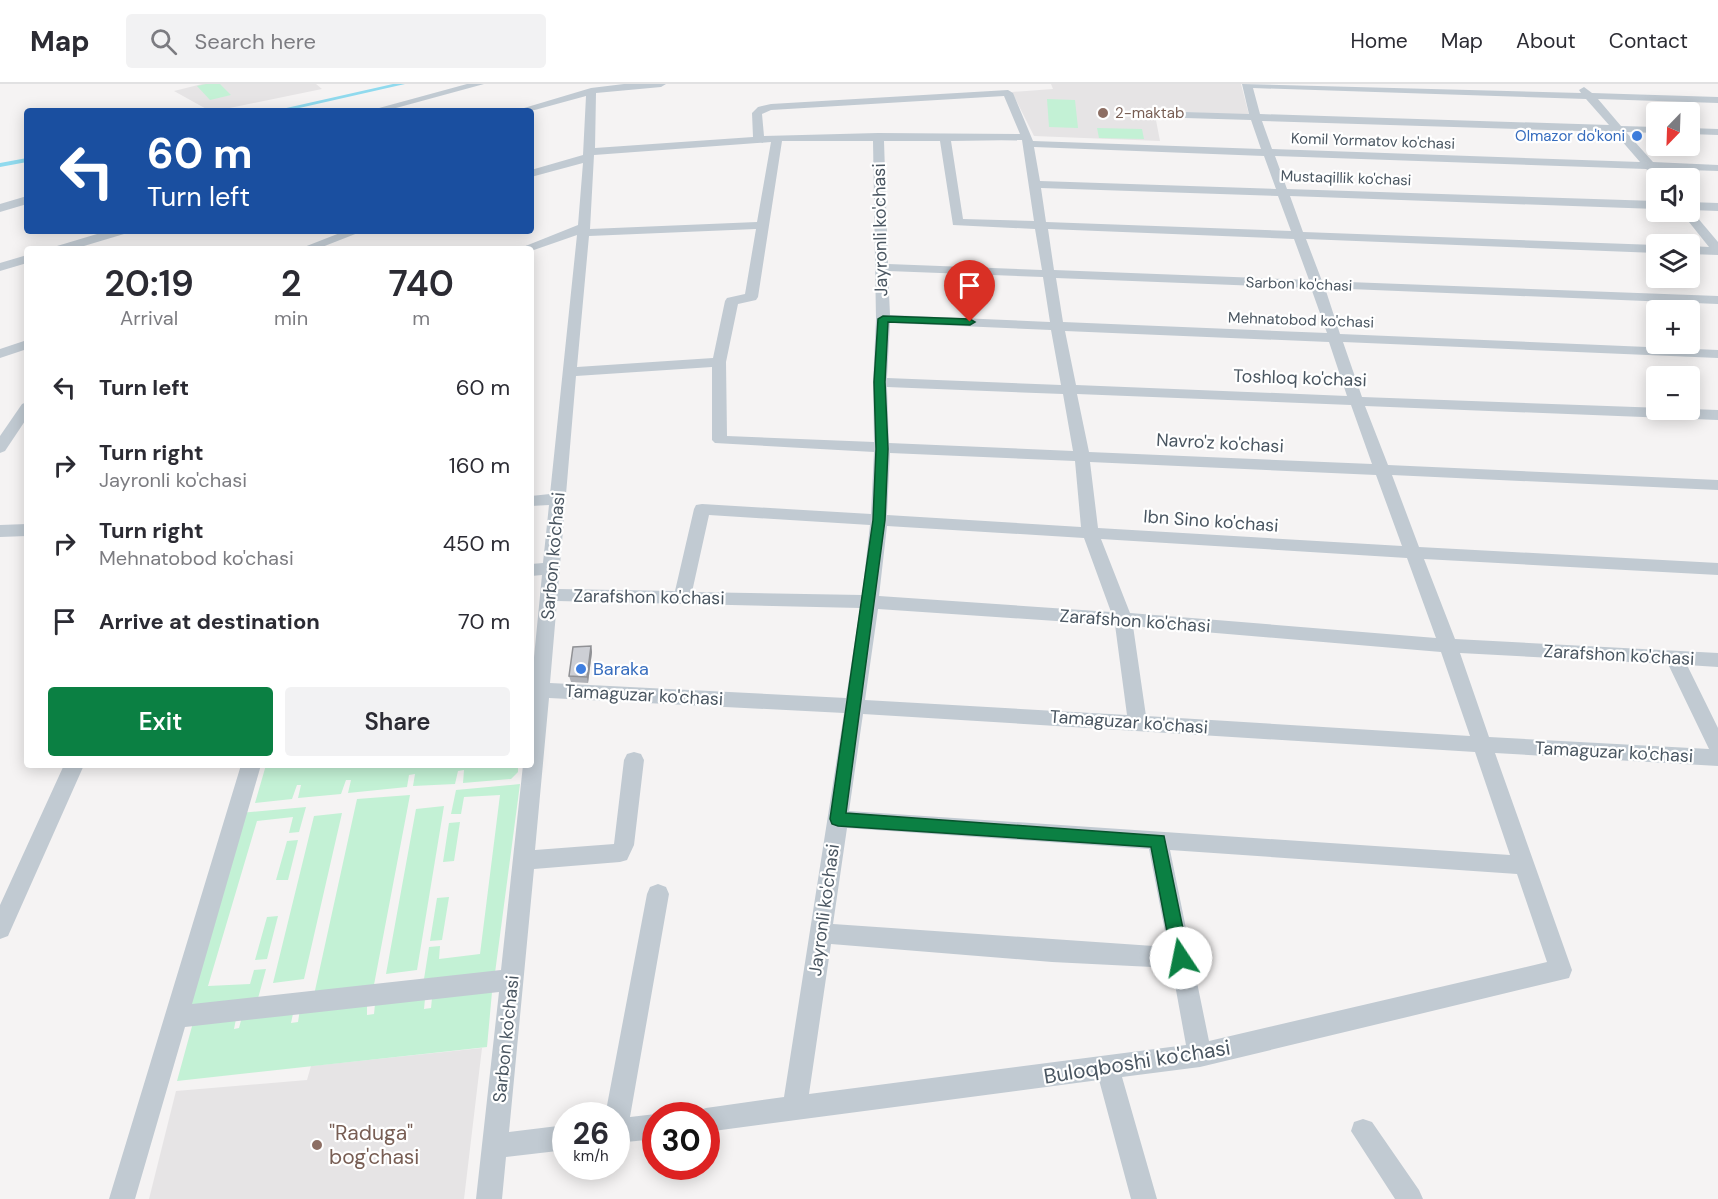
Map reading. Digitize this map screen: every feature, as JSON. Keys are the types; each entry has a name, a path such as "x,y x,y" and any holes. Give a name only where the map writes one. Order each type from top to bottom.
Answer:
{"street":[{"path":"385,108 479,84"},
{"path":"529,108 596,88 661,84"},
{"path":"838,819 1526,865 1448,646 1356,400 1336,338 1255,117 1247,84 1718,100"},
{"path":"1579,84 1650,166"},
{"name":"Sarbon ko'chasi","path":"534,754 540,690 539,629 550,595 596,88"},
{"path":"759,140 757,113 771,107 1008,93 1027,140 1057,326 1082,456 1090,532 1123,619 1137,722"},
{"name":"Komil Yormatov ko'chasi","path":"1185,115 1646,130"},
{"path":"1700,131 1718,132"},
{"name":"Komil Yormatov ko'chasi","path":"534,173 590,155 777,138 878,136 945,136 1269,152 1718,168"},
{"name":"Jayronli ko'chasi","path":"795,1109 870,602 879,520 883,319 878,136"},
{"path":"945,136 957,222 1646,249"},
{"path":"570,372 719,362 732,301 751,297 777,138"},
{"name":"Mustaqillik ko'chasi","path":"1035,184 1646,205"},
{"path":"0,208 24,201"},
{"path":"1700,206 1718,207"},
{"path":"1695,222 1718,251"},
{"path":"533,246 582,230 763,225"},
{"path":"313,246 348,234"},
{"path":"73,246 117,235"},
{"path":"1700,250 1718,251"},
{"path":"0,267 24,260"},
{"name":"Sarbon ko'chasi","path":"880,267 1718,300"},
{"name":"Mehnatobod ko'chasi","path":"883,319 1718,354"},
{"path":"0,354 24,345"},
{"name":"Navro'z ko'chasi","path":"719,362 720,440 1718,485"},
{"name":"Toshloq ko'chasi","path":"880,382 1718,415"},
{"path":"0,448 22,424"},
{"path":"534,501 558,499"},
{"name":"Ibn Sino ko'chasi","path":"682,598 702,509 1413,553 1718,568"},
{"path":"0,531 24,530"},
{"path":"534,570 552,568"},
{"name":"Zarafshon ko'chasi","path":"550,595 870,602 1123,619 1448,646 1718,660"},
{"path":"1674,658 1718,747"},
{"name":"Tamaguzar ko'chasi","path":"540,690 854,705 1718,758"},
{"path":"524,860 620,853 624,845 634,760"},
{"path":"0,929 73,768"},
{"path":"122,1199 250,768"},
{"name":"Sarbon ko'chasi","path":"489,1199 533,768"},
{"path":"1158,841 1200,1055"},
{"name":"Buloqboshi ko'chasi","path":"720,1118 1108,1069 1200,1055 1561,970 1526,865"},
{"path":"620,1102 658,894"},
{"path":"821,933 1052,951 1181,958"},
{"path":"175,1017 431,987 512,980"},
{"path":"1108,1069 1144,1199"},
{"path":"1363,1131 1410,1199"},
{"path":"495,1146 552,1139"}],"shaded area":[{"path":"202,84 316,84 322,89 230,108 205,108 174,91"},
{"name":"2-maktab","path":"1051,84 1241,84 1249,115 1182,112 1184,116 1155,115 1160,141 1034,136 1012,92 1053,89"},
{"name":"\"Raduga\" bog'chasi","path":"482,1048 464,1199 149,1199 176,1091 307,1080 311,1066"}],"green space":[{"path":"220,84 231,95 210,100 197,86"},
{"path":"1047,99 1075,100 1078,128 1049,127"},
{"path":"1097,128 1142,129 1144,139 1099,138"},
{"path":"265,768 518,768 518,772 511,779 463,783 464,770 458,771 455,784 413,786 415,774 409,775 407,787 348,793 351,780 346,780 341,794 298,798 301,785 297,785 292,799 255,803"},
{"path":"520,784 495,973 424,979 429,947 440,946 439,959 480,954 500,795 464,797 461,814 451,814 456,790"},
{"path":"410,795 373,990 314,995 357,799"},
{"path":"444,806 417,970 386,974 416,809"},
{"path":"306,807 299,832 289,833 293,817 257,821 208,986 250,984 254,970 266,969 257,1002 183,1010 240,813"},
{"path":"342,813 304,979 273,983 314,816"},
{"path":"460,822 454,861 443,862 449,823"},
{"path":"298,840 288,880 276,880 287,841"},
{"path":"449,897 442,940 430,941 437,898"},
{"path":"278,916 267,959 255,960 267,917"},
{"path":"492,992 487,1047 177,1081 194,1019 237,1014 234,1029 239,1028 243,1013 294,1009 291,1023 298,1022 300,1009 367,1004 367,1015 374,1014 375,1004 425,999 424,1009 431,1008 432,998"}],"building":[{"name":"Baraka","path":"591,646 587,677 569,676 573,647"}],"waterway":[{"path":"290,108 402,84"},
{"path":"0,165 24,161"}],"place":[{"name":"2-maktab","path":"1103,113"},
{"name":"Olmazor do'koni","path":"1637,136"},
{"name":"Baraka","path":"581,669"},
{"name":"\"Raduga\" bog'chasi","path":"317,1145"}],"route":[{"path":"970,322 883,319 879,520 870,602 838,819 1158,841 1181,958"}]}
